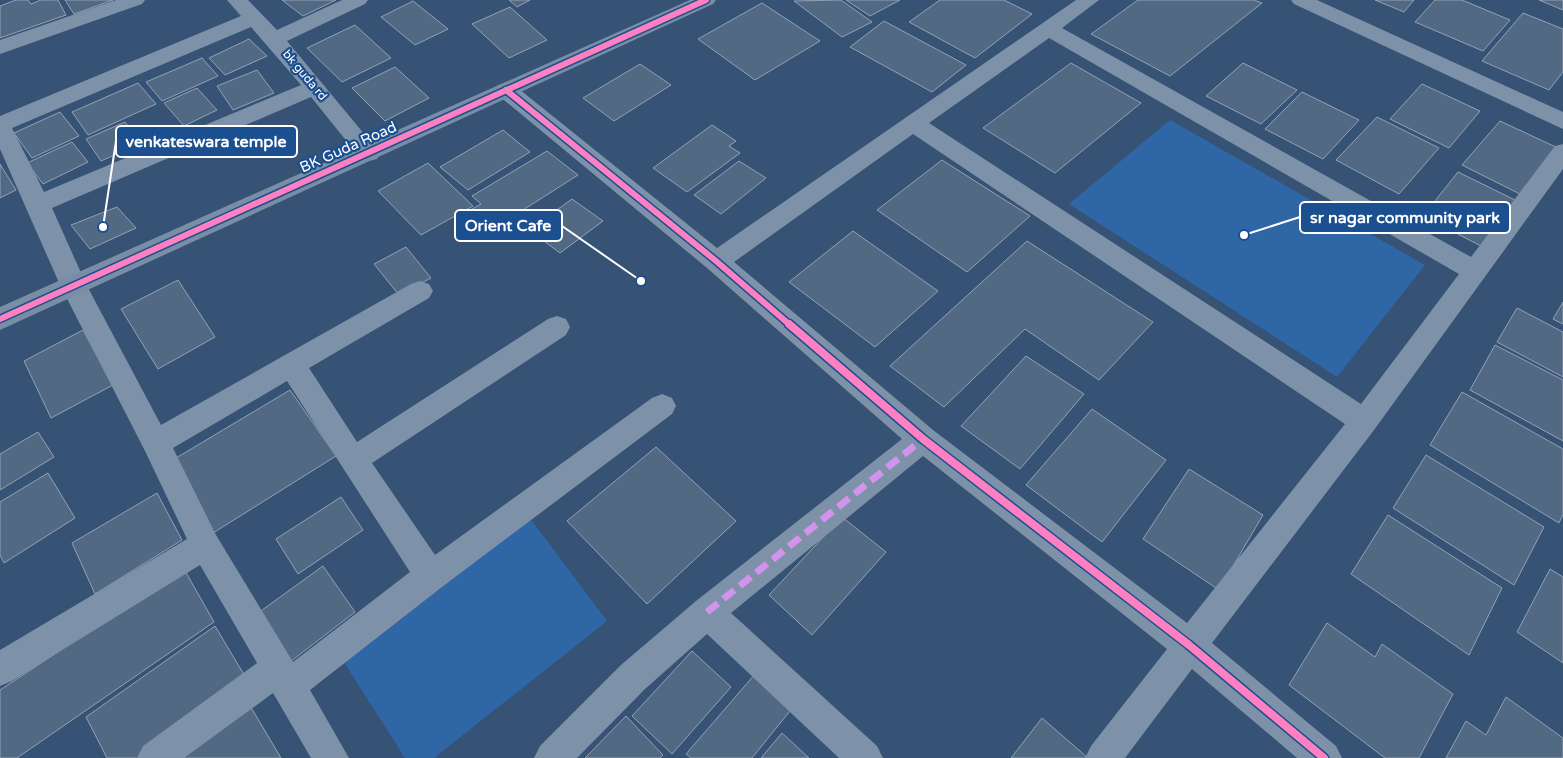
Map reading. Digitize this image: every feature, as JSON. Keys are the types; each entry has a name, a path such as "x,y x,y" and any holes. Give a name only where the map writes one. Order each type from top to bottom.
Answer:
{"street":[{"path":"0,47 135,0"},
{"name":"bk guda rd","path":"237,0 274,38 369,153"},
{"path":"274,38 358,0"},
{"name":"BK Guda Road","path":"0,319 706,0"},
{"path":"716,261 1089,0"},
{"path":"1301,0 1563,120"},
{"path":"255,18 0,125 38,204 73,285 156,443 205,545 330,758"},
{"path":"1048,29 1474,271"},
{"path":"38,204 315,87"},
{"path":"506,90 716,261 923,439 1189,645 1324,758"},
{"path":"914,124 1364,421"},
{"path":"1103,758 1364,421 1563,152"},
{"path":"156,443 420,291"},
{"path":"353,460 557,326"},
{"path":"292,365 431,576"},
{"path":"155,758 282,678 431,576 662,406"},
{"path":"552,758 633,677 707,612 923,439"},
{"path":"0,669 205,545"},
{"path":"707,612 865,758"}],"shaded area":[{"path":"1170,120 1425,265 1337,377 1069,204"},
{"path":"530,518 607,621 434,758 405,758 338,653"}],"building":[{"path":"16,0 28,0 31,4 41,0 58,0 66,15 0,38 0,6"},
{"path":"65,0 113,0 74,14"},
{"path":"282,0 336,0 303,16"},
{"path":"509,0 530,0 517,7"},
{"path":"841,0 872,22 842,37 794,1"},
{"path":"846,0 900,0 870,16"},
{"path":"940,0 1004,0 1032,14 975,58 909,22"},
{"path":"1138,0 1254,0 1262,3 1170,76 1091,34"},
{"path":"1375,0 1414,0 1404,12"},
{"path":"1435,0 1462,0 1510,20 1483,51 1415,22"},
{"path":"1539,0 1563,0 1563,10"},
{"path":"413,1 448,29 415,45 381,17"},
{"path":"762,3 820,41 755,80 698,39"},
{"path":"510,7 547,40 509,58 472,24"},
{"path":"1523,13 1563,29 1563,72 1549,90 1482,61"},
{"path":"884,21 966,65 932,92 850,47"},
{"path":"355,25 391,58 342,82 307,48"},
{"path":"249,39 267,56 225,75 209,58"},
{"path":"202,58 218,76 162,101 146,82"},
{"path":"1071,63 1141,103 1055,173 983,128"},
{"path":"1243,63 1297,90 1261,124 1206,96"},
{"path":"640,64 671,85 614,121 583,98"},
{"path":"395,67 429,98 385,121 352,88"},
{"path":"257,70 274,93 233,110 217,86"},
{"path":"138,83 156,104 88,135 72,112"},
{"path":"1422,84 1480,111 1449,148 1390,119"},
{"path":"197,88 217,110 184,126 164,103"},
{"path":"1302,92 1359,120 1323,159 1265,129"},
{"path":"60,112 79,136 32,158 14,133"},
{"path":"1377,117 1439,148 1399,194 1336,160"},
{"path":"1500,121 1560,149 1524,196 1462,165"},
{"path":"125,122 141,143 101,161 86,139"},
{"path":"712,125 736,141 729,146 740,153 687,192 653,168"},
{"path":"503,130 530,152 468,190 440,167"},
{"path":"72,142 88,162 43,184 27,163"},
{"path":"547,151 578,175 487,233 465,213 481,204 472,196"},
{"path":"942,160 1030,216 967,272 877,210"},
{"path":"739,161 766,178 721,214 694,195"},
{"path":"428,163 473,206 421,235 378,191"},
{"path":"0,164 16,190 0,198"},
{"path":"1458,172 1515,200 1481,246 1423,216"},
{"path":"572,199 603,221 560,253 529,230"},
{"path":"117,207 136,228 90,249 71,225"},
{"path":"853,231 938,291 875,347 789,282"},
{"path":"1027,241 1153,322 1099,380 1025,329 944,407 890,366"},
{"path":"406,247 431,278 399,295 374,264"},
{"path":"178,280 215,337 158,369 121,309"},
{"path":"1563,302 1563,324 1553,319"},
{"path":"1517,308 1563,332 1563,377 1497,342"},
{"path":"83,330 113,385 51,418 24,361"},
{"path":"1495,345 1563,380 1563,441 1470,390"},
{"path":"1026,356 1084,394 1020,469 961,426"},
{"path":"290,390 336,456 213,533 171,461"},
{"path":"1462,392 1563,449 1563,514 1559,523 1430,445"},
{"path":"1092,409 1166,460 1102,542 1026,485"},
{"path":"38,432 54,457 0,490 0,454"},
{"path":"656,447 736,521 647,604 567,521"},
{"path":"1426,455 1544,527 1514,585 1393,508"},
{"path":"1189,469 1263,515 1219,590 1143,539"},
{"path":"48,473 75,518 4,563 0,555 0,502"},
{"path":"157,493 182,540 95,594 72,543"},
{"path":"341,497 363,530 298,574 276,539"},
{"path":"1388,515 1502,588 1469,655 1351,574"},
{"path":"842,517 886,552 812,635 769,595"},
{"path":"323,566 355,612 290,662 258,613"},
{"path":"184,569 214,622 17,758 0,758 0,690"},
{"path":"1550,569 1563,577 1563,663 1517,632"},
{"path":"1327,623 1375,657 1382,644 1453,694 1419,758 1385,758 1289,685"},
{"path":"215,626 246,678 138,758 107,758 86,717"},
{"path":"692,651 731,687 672,754 632,716"},
{"path":"756,673 794,706 752,758 691,758 686,754"},
{"path":"1506,697 1563,738 1563,758 1446,758 1466,721 1486,735"},
{"path":"249,704 281,758 178,758"},
{"path":"626,716 663,755 660,758 585,758"},
{"path":"1042,718 1088,758 1011,758"},
{"path":"782,733 809,758 761,758"}],"marked path":[{"path":"707,612 923,439"}],"cycle path":[{"path":"0,319 706,0"},
{"path":"506,90 716,261 923,439 1189,645 1324,758"}],"place":[{"name":"venkateswara temple","path":"103,227"},
{"name":"sr nagar community park","path":"1244,235"},
{"name":"Orient Cafe","path":"641,281"}]}
